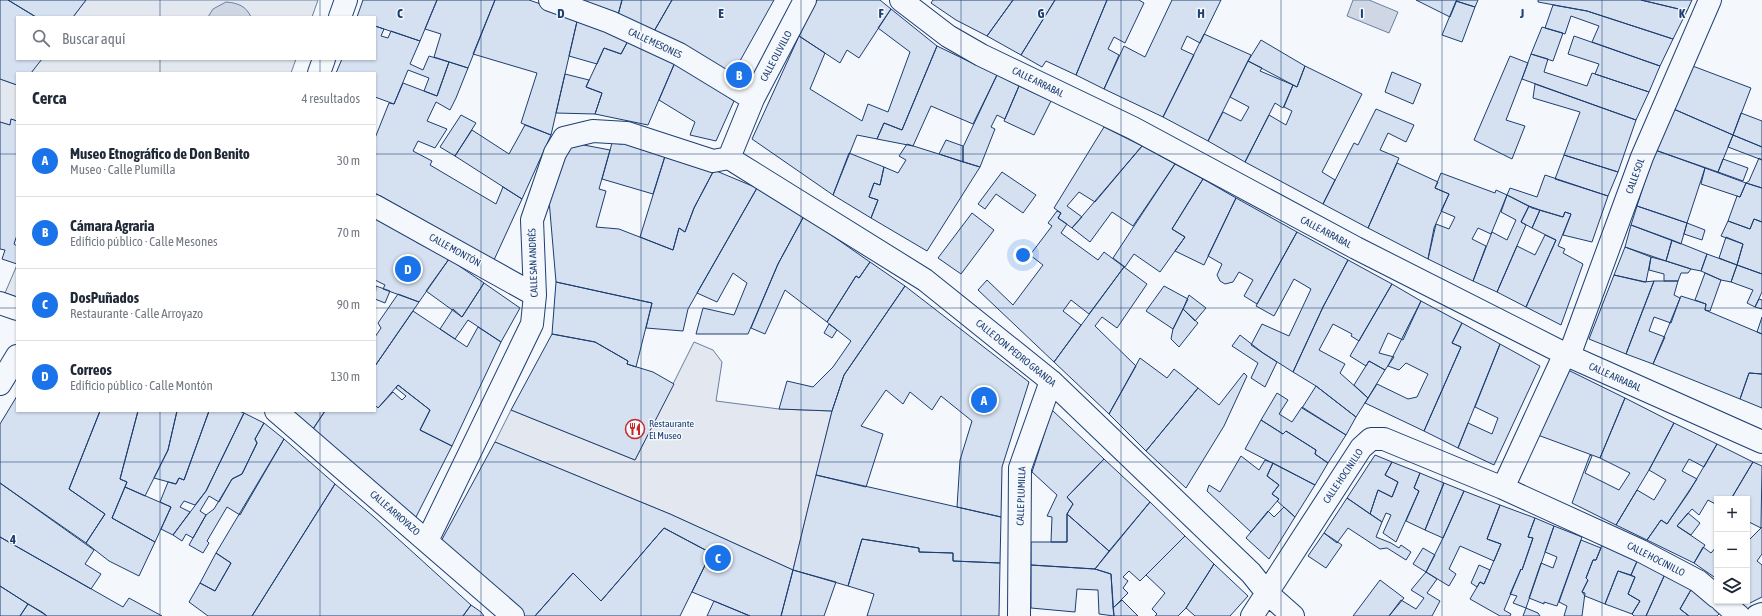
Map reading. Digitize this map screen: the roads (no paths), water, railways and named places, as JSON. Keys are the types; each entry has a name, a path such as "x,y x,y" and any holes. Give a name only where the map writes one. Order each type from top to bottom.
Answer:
{"street":[{"path":"340,16 346,0"},
{"name":"CALLE MESONES","path":"550,0 610,22 679,54 753,99"},
{"name":"CALLE OLIVILLO","path":"729,158 753,99 805,0"},
{"name":"CALLE ARRABAL","path":"901,0 948,36 981,55 1133,128 1356,248 1569,356 1762,442"},
{"name":"CALLE SOL","path":"1569,356 1642,157 1710,0"},
{"path":"320,72 324,60"},
{"name":"CALLE SAN ANDRÉS","path":"427,541 532,324 535,294 532,220 555,153 564,138 593,131 627,133 713,161 729,158"},
{"name":"CALLE DON PEDRO GRANDA","path":"729,158 926,280 1051,381 1251,573 1267,593 1293,616"},
{"name":"CALLE MONTÓN","path":"376,207 535,294"},
{"path":"0,303 16,309"},
{"path":"1503,488 1561,362 1569,356"},
{"path":"0,384 16,358"},
{"name":"CALLE PLUMILLA","path":"1019,616 1020,468 1051,381"},
{"name":"CALLE ARROYAZO","path":"277,412 513,616"},
{"name":"CALLE HOCINILLO","path":"1252,616 1361,448 1371,439 1384,439 1503,488 1641,551 1698,581 1714,594"},
{"path":"1726,604 1740,616"},
{"path":"1757,616 1762,614"}],"place":[{"name":"Cámara Agraria","path":"739,75"},
{"name":"Correos","path":"408,269"},
{"name":"Museo Etnográfico de Don Benito","path":"984,400"},
{"name":"Restaurante El Museo","path":"635,429"},
{"name":"DosPuñados","path":"718,558"}]}
